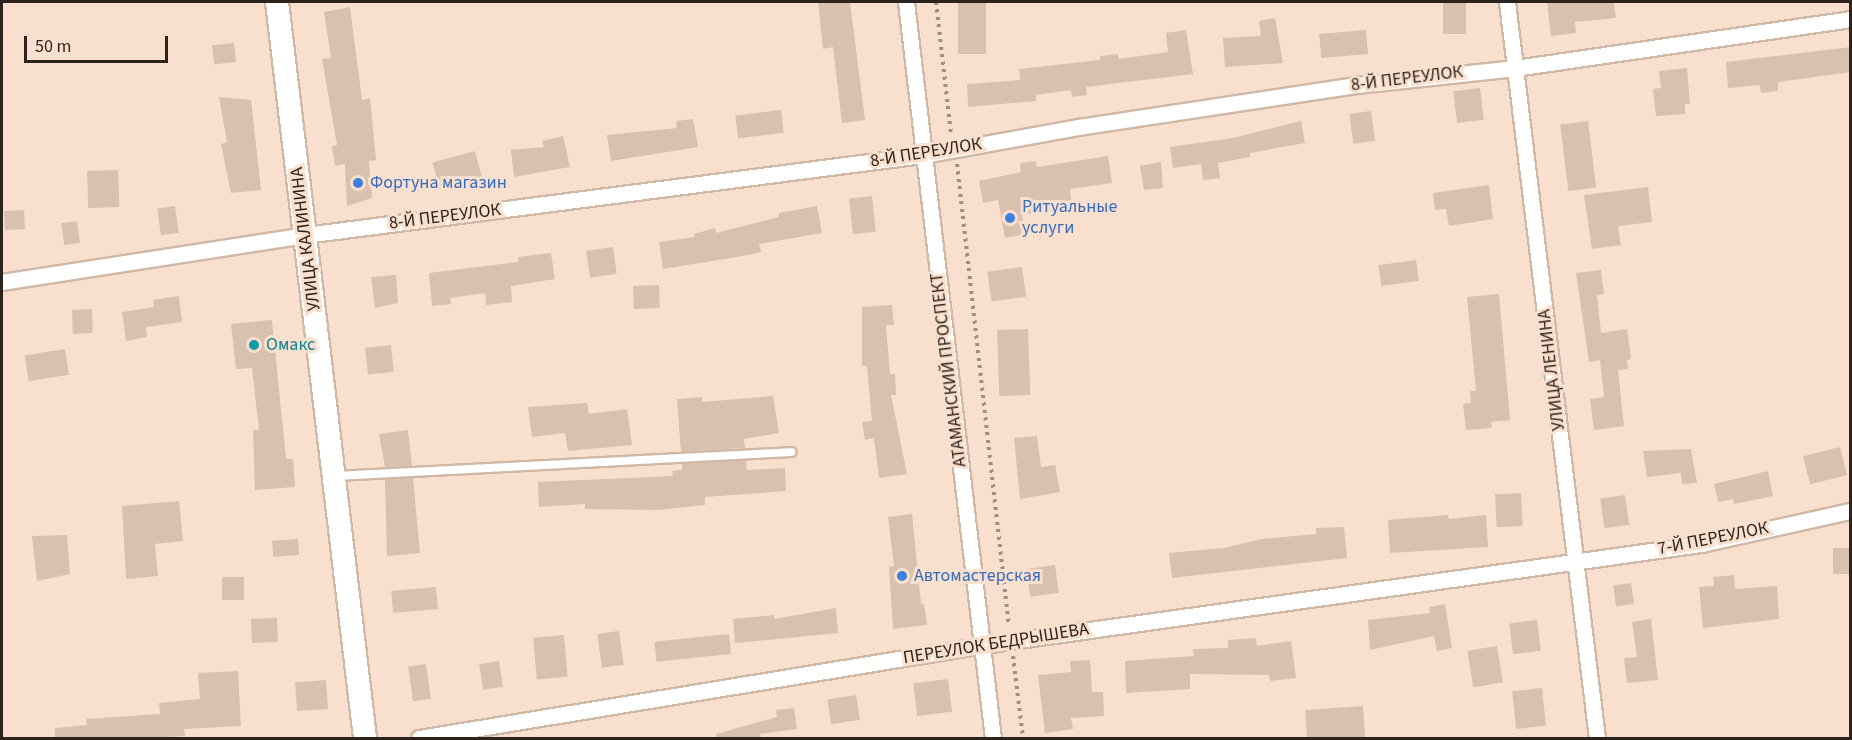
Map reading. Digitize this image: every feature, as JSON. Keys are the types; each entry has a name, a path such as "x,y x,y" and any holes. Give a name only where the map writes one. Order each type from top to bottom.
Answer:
{"main road":[{"name":"УЛИЦА КАЛИНИНА","path":"277,2 365,738"}],"street":[{"name":"АТАМАНСКИЙ ПРОСПЕКТ","path":"906,2 993,738"},
{"name":"УЛИЦА ЛЕНИНА","path":"1507,2 1597,738"},
{"name":"8-Й ПЕРЕУЛОК","path":"2,282 305,235 923,155 1345,87 1515,68 1851,19"},
{"name":"7-Й ПЕРЕУЛОК","path":"1576,563 1701,544 1851,511"},
{"name":"ПЕРЕУЛОК БЕДРЫШЕВА","path":"419,738 983,645 1576,563"}],"lane":[{"path":"334,476 791,452"}],"path":[{"path":"936,2 1023,738"}],"building":[{"path":"818,2 850,2 865,120 842,123 833,47 823,49"},
{"path":"958,2 986,2 986,54 958,54"},
{"path":"1443,2 1466,2 1466,34 1443,34"},
{"path":"1547,2 1614,2 1616,18 1575,22 1576,33 1551,36"},
{"path":"350,7 362,100 370,98 376,160 369,161 372,198 347,206 345,164 335,166 332,146 337,145 322,59 331,58 324,12"},
{"path":"1275,18 1283,63 1225,67 1223,38 1261,36 1259,21"},
{"path":"1186,30 1193,74 1086,87 1087,95 1072,97 1071,90 1036,95 1036,101 968,107 967,84 1020,80 1019,69 1100,60 1100,56 1118,54 1119,59 1168,52 1166,33"},
{"path":"1366,30 1368,54 1321,58 1319,34"},
{"path":"234,43 236,62 214,64 212,45"},
{"path":"1851,47 1851,72 1778,82 1778,91 1761,93 1760,85 1728,88 1726,62"},
{"path":"1687,68 1690,104 1685,104 1685,114 1656,116 1653,89 1661,88 1659,71"},
{"path":"1480,88 1484,120 1457,123 1453,91"},
{"path":"219,97 251,100 261,190 231,193 221,144 227,142"},
{"path":"781,110 784,133 738,138 735,116"},
{"path":"1371,111 1375,141 1353,144 1349,114"},
{"path":"693,119 698,147 611,161 607,135 677,128 676,121"},
{"path":"1301,121 1305,143 1250,153 1250,157 1218,163 1220,178 1203,180 1201,164 1173,168 1170,147 1233,138"},
{"path":"1588,121 1596,188 1568,191 1560,124"},
{"path":"563,136 570,167 514,177 511,150 544,147 542,141"},
{"path":"475,151 482,178 440,189 432,162"},
{"path":"1108,156 1112,183 1070,189 1072,209 1022,215 1025,234 1005,238 998,200 983,203 979,181 1021,172 1020,163 1036,161 1037,167"},
{"path":"1161,162 1163,188 1144,190 1140,166"},
{"path":"118,170 119,207 88,208 87,171"},
{"path":"1489,185 1493,219 1449,226 1446,209 1435,210 1433,193"},
{"path":"1648,187 1652,222 1618,226 1621,245 1592,249 1584,195"},
{"path":"872,196 876,232 853,234 849,198"},
{"path":"175,206 179,233 161,235 157,209"},
{"path":"817,206 822,233 759,244 761,252 663,269 659,242 695,237 694,234 715,228 716,233 779,217 779,213"},
{"path":"24,210 25,229 5,230 4,211"},
{"path":"77,221 80,243 64,245 61,223"},
{"path":"613,247 617,274 590,277 586,251"},
{"path":"551,253 555,279 511,286 512,302 486,305 485,293 450,298 451,304 432,306 429,273 518,262 518,257"},
{"path":"1416,260 1419,281 1381,286 1378,265"},
{"path":"1022,267 1026,297 992,302 987,272"},
{"path":"1601,270 1604,294 1597,295 1601,333 1627,329 1631,359 1627,360 1628,369 1618,370 1624,426 1594,430 1590,399 1604,397 1600,360 1589,362 1576,273"},
{"path":"396,275 398,303 375,308 371,277"},
{"path":"659,285 660,308 634,309 633,286"},
{"path":"1499,294 1510,420 1491,422 1492,428 1466,430 1463,404 1471,403 1470,391 1476,391 1467,297"},
{"path":"179,296 182,322 146,327 147,337 126,341 122,312 154,307 153,300"},
{"path":"892,305 894,325 886,325 890,374 895,374 896,395 891,395 907,474 879,478 874,438 865,440 862,422 872,421 867,366 862,366 862,307"},
{"path":"92,309 93,333 73,334 72,310"},
{"path":"272,320 286,459 293,459 295,487 255,490 253,430 259,430 252,368 236,369 231,324"},
{"path":"1028,329 1030,395 999,396 997,330"},
{"path":"391,345 394,372 368,375 365,348"},
{"path":"65,349 69,375 29,381 25,355"},
{"path":"773,396 779,433 744,439 745,448 681,452 677,399 702,397 702,402"},
{"path":"587,403 589,414 627,409 632,445 568,451 565,433 532,437 528,407"},
{"path":"408,430 412,466 385,467 379,434"},
{"path":"1037,436 1041,467 1055,465 1060,492 1020,499 1014,438"},
{"path":"1840,447 1847,475 1810,484 1803,456"},
{"path":"1691,449 1697,483 1682,484 1681,473 1647,477 1643,451"},
{"path":"746,460 747,470 785,468 786,491 705,497 705,505 659,510 585,509 585,504 539,507 538,482 673,476 672,471 682,470 682,464"},
{"path":"1768,471 1773,496 1734,504 1733,499 1718,502 1714,484"},
{"path":"413,478 420,553 387,556 385,479"},
{"path":"1521,493 1523,526 1497,527 1495,494"},
{"path":"1625,495 1629,525 1604,528 1600,498"},
{"path":"179,501 183,541 155,544 158,576 126,579 122,506"},
{"path":"912,514 921,604 924,604 927,625 893,629 889,567 894,566 888,517"},
{"path":"1448,515 1449,519 1486,515 1488,547 1390,553 1388,520"},
{"path":"1344,527 1347,558 1172,578 1169,553 1224,548 1262,539 1316,534 1316,528"},
{"path":"67,535 70,574 37,581 32,536"},
{"path":"298,539 299,555 273,557 272,541"},
{"path":"1833,548 1850,548 1850,574 1833,574"},
{"path":"1055,565 1059,593 1030,597 1026,569"},
{"path":"1734,575 1735,589 1777,586 1779,619 1703,628 1699,587 1714,586 1713,577"},
{"path":"222,577 244,577 244,600 222,600"},
{"path":"1631,583 1634,604 1616,606 1613,586"},
{"path":"436,587 438,609 393,613 391,591"},
{"path":"1445,604 1452,648 1437,651 1434,636 1370,650 1368,620 1430,613 1429,607"},
{"path":"836,608 838,633 735,643 733,619 774,615 774,619"},
{"path":"277,618 278,642 252,643 251,619"},
{"path":"1651,619 1658,680 1627,683 1624,658 1637,657 1632,622"},
{"path":"1537,620 1541,651 1513,654 1509,623"},
{"path":"619,631 624,665 602,668 597,634"},
{"path":"729,634 731,654 657,662 654,642"},
{"path":"564,635 568,677 537,680 533,638"},
{"path":"1256,638 1257,646 1291,641 1296,678 1270,681 1269,675 1190,674 1190,689 1126,693 1125,661 1194,656 1193,649 1228,648 1228,640"},
{"path":"1497,646 1503,683 1473,687 1467,651"},
{"path":"1090,660 1092,692 1103,692 1104,716 1071,718 1073,729 1045,733 1038,675 1071,672 1070,661"},
{"path":"499,661 503,687 483,690 479,664"},
{"path":"426,664 431,699 413,701 408,667"},
{"path":"238,671 241,726 184,729 185,736 154,738 55,738 55,728 87,725 86,719 160,714 159,703 200,699 198,673"},
{"path":"948,679 952,712 917,716 913,683"},
{"path":"326,680 328,709 297,711 295,682"},
{"path":"1542,688 1546,726 1516,729 1512,691"},
{"path":"856,695 860,720 831,724 827,700"},
{"path":"1363,706 1365,738 1307,738 1305,710"},
{"path":"794,708 797,729 760,734 761,738 717,738 716,734 777,717 776,710"}],"place":[{"name":"Фортуна магазин","path":"358,183"},
{"name":"Ритуальные услуги","path":"1010,218"},
{"name":"Омакс","path":"254,345"},
{"name":"Автомастерская","path":"902,576"}]}
